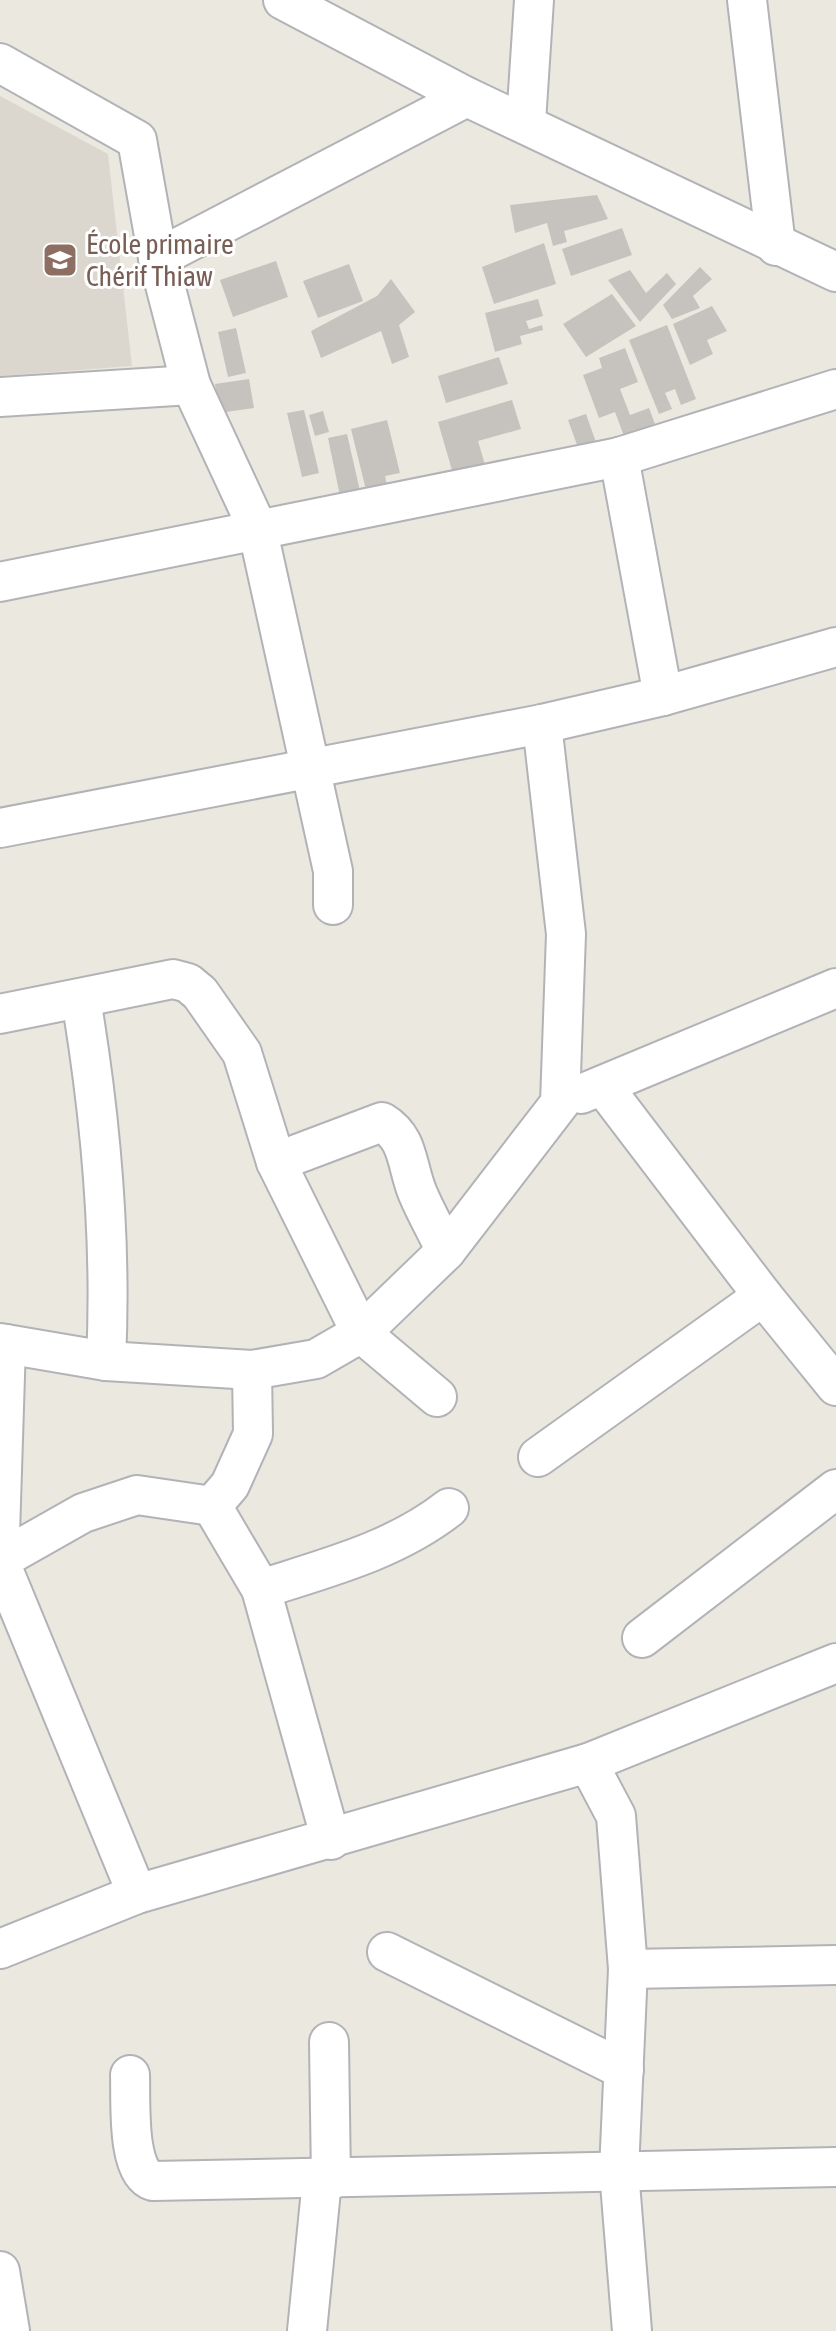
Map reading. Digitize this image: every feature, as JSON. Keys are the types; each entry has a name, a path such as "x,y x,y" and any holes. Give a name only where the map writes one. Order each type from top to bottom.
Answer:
{"street":[{"path":"283,0 467,97 526,122 776,246 836,272"},
{"path":"526,122 534,0"},
{"path":"747,0 776,246"},
{"path":"0,63 137,140 158,258 191,385 257,527 333,871 333,905"},
{"path":"158,258 467,97"},
{"path":"0,397 191,385"},
{"path":"0,582 257,527 619,457 836,389"},
{"path":"619,457 663,696"},
{"path":"0,828 308,766 542,724 663,696 836,647"},
{"path":"542,724 566,934 560,1103"},
{"path":"0,1014 173,979 188,983 242,1053 276,1162 361,1333 437,1397"},
{"path":"0,1534 3,1343 106,1361 252,1370 316,1359 361,1333 446,1251 560,1103 836,988"},
{"path":"81,999 97,1094 109,1256 106,1361"},
{"path":"603,1086 763,1296 836,1386"},
{"path":"276,1162 382,1122 395,1130 404,1143 417,1192 446,1251"},
{"path":"538,1457 763,1296"},
{"path":"212,1506 230,1485 253,1434 252,1370"},
{"path":"642,1638 836,1489"},
{"path":"137,1894 0,1561 83,1513 137,1495 212,1506"},
{"path":"212,1506 261,1589 331,1840"},
{"path":"261,1589 381,1549 428,1524 449,1508"},
{"path":"0,1949 137,1894 588,1763 836,1663"},
{"path":"588,1763 616,1816 628,1969 619,2171 632,2331"},
{"path":"387,1952 624,2070"},
{"path":"628,1969 836,1965"},
{"path":"307,2331 326,2180 329,2042"},
{"path":"130,2075 135,2166 144,2179 326,2180 836,2167"},
{"path":"0,2271 10,2331"}],"shaded area":[{"name":"École primaire Chérif Thiaw","path":"0,96 108,154 132,366 0,376"}],"building":[{"path":"597,195 608,219 564,231 567,242 553,246 547,223 515,233 510,205"},
{"path":"622,228 632,255 571,276 562,249"},
{"path":"544,243 556,284 494,304 482,267"},
{"path":"276,261 288,297 233,317 220,280"},
{"path":"349,264 363,301 318,318 303,281"},
{"path":"700,267 712,279 693,296 700,308 672,319 663,305"},
{"path":"630,270 646,293 667,273 676,284 640,322 608,280"},
{"path":"391,279 415,312 399,325 409,357 392,364 381,331 321,358 311,331 377,296"},
{"path":"612,294 636,326 586,357 563,324"},
{"path":"538,299 543,316 526,321 529,329 542,325 543,330 520,336 522,344 495,352 485,313"},
{"path":"712,306 727,331 707,340 713,354 690,365 673,324"},
{"path":"667,325 696,399 681,405 675,389 665,393 672,409 659,414 629,340"},
{"path":"236,328 246,373 228,377 218,332"},
{"path":"625,348 638,382 620,389 630,415 649,408 655,424 624,436 615,412 599,418 583,375 602,368 599,358"},
{"path":"499,357 508,384 446,403 438,376"},
{"path":"249,379 254,408 219,413 215,384"},
{"path":"512,400 521,429 478,441 488,475 456,484 438,422"},
{"path":"304,410 319,473 302,477 287,413"},
{"path":"323,411 329,432 315,436 309,415"},
{"path":"586,414 598,448 580,453 568,420"},
{"path":"387,420 400,473 385,476 387,485 366,490 351,429"},
{"path":"347,434 360,491 340,496 328,438"}],"place":[{"name":"École primaire Chérif Thiaw","path":"60,260"}]}
